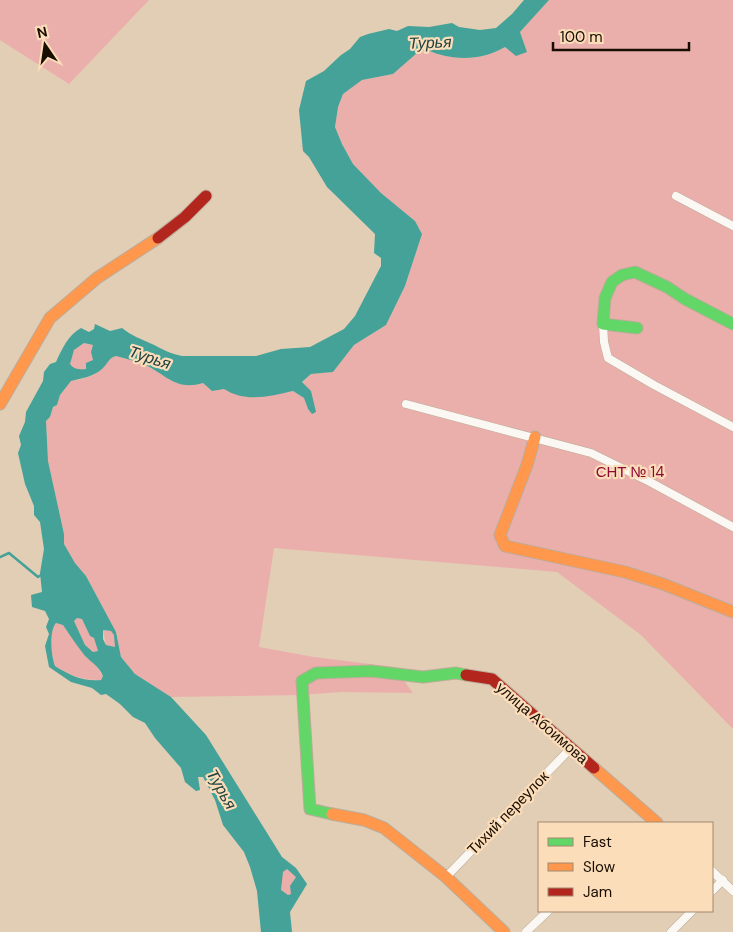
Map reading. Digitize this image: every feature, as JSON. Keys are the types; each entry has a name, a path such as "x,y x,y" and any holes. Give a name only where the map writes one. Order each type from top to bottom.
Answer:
{"street":[{"path":"0,404 50,318 97,278 169,231 206,196"},
{"path":"676,196 733,226"},
{"path":"733,324 667,287 635,272 622,275 612,282 605,298 603,324 604,342 608,358 654,386 733,426"},
{"path":"603,324 637,328"},
{"path":"406,404 591,453 650,482 733,528"},
{"path":"536,437 500,534 506,546 625,572 663,584 733,612"},
{"name":"улица Абоимова","path":"446,878 384,828 364,820 310,809 302,681 316,673 371,671 423,677 456,673 492,679 656,822"},
{"name":"Тихий переулок","path":"446,878 571,748"},
{"path":"713,872 733,891"},
{"path":"446,878 504,932"},
{"path":"713,890 723,880"},
{"path":"526,932 547,912"},
{"path":"671,932 691,912"}],"green space":[{"path":"0,0 149,0 69,84 0,40"},
{"name":"СНТ № 14","path":"549,0 733,0 733,729 641,635 557,572 274,548 259,647 314,657 394,667 413,693 341,692 300,695 171,697 135,674 121,657 116,632 86,576 75,563 64,544 64,534 48,461 46,421 50,417 53,407 57,405 60,395 71,381 99,372 116,356 146,365 179,383 194,385 203,383 212,391 224,388 239,394 258,395 293,391 304,398 308,409 313,414 302,383 311,374 333,372 354,345 386,325 405,286 422,234 415,221 381,193 353,164 335,127 338,107 343,94 362,80 393,74 417,53 427,50 456,58 487,55 505,47 527,52 520,32"},
{"path":"84,343 93,345 91,352 93,360 87,365 86,369 79,369 69,365 74,350"},
{"path":"77,618 82,619 90,636 94,638 99,651 93,652 85,645 74,621"},
{"path":"56,623 63,625 80,649 96,666 103,676 101,680 77,677 55,666 51,644 52,632"},
{"path":"103,630 111,631 114,635 116,647 106,645"},
{"path":"287,869 297,876 294,879 291,894 287,895 281,890 282,872"}],"water":[{"name":"Турья","path":"524,0 549,0 520,32 527,52 516,56 505,47 487,55 457,58 427,50 417,53 393,74 362,80 343,94 338,107 335,127 353,164 381,193 415,221 422,234 405,286 386,325 354,345 333,372 311,374 302,382 311,391 316,412 312,414 304,398 293,391 276,395 249,397 224,389 212,391 203,383 194,385 179,384 146,365 116,356 99,372 71,381 60,395 57,405 53,407 50,417 46,421 48,461 64,534 64,544 75,563 86,576 116,632 121,657 135,674 171,697 206,735 282,857 296,868 307,884 290,912 292,932 261,932 257,891 250,867 244,852 223,825 215,800 203,777 198,777 200,790 196,791 185,782 181,768 155,738 145,723 133,717 106,694 101,695 92,688 71,682 49,667 45,646 49,634 46,627 49,619 45,611 32,607 31,595 42,592 40,573 44,549 40,522 34,515 34,506 25,484 18,453 21,445 19,436 25,422 26,412 43,381 44,372 50,364 56,362 69,338 81,328 89,332 94,329 95,324 110,331 122,328 163,349 182,356 256,356 281,349 310,347 344,329 355,316 381,266 381,258 374,253 375,234 327,187 309,157 303,151 299,110 306,81 324,71 350,49 360,37 368,34 389,29 397,31 408,26 429,27 452,23 459,27 480,30 496,28","holes":["84,343 93,345 91,352 93,360 86,363 86,369 77,369 70,364 74,350","77,618 82,619 90,636 94,638 98,651 93,652 85,645 74,621","56,623 63,625 84,655 101,672 103,676 101,680 77,677 55,666 52,656 52,632","103,630 111,631 114,635 115,647 106,645 103,639","287,869 296,877 290,886 291,894 288,895 281,890 283,872"]}],"waterway":[{"path":"0,557 9,553 38,577 41,575"}],"traffic: fast":[{"path":"637,328 603,324 605,298 612,282 622,275 635,272 667,287 685,299 733,324"},
{"path":"332,814 310,809 302,681 316,673 371,671 423,677 456,673 466,675"}],"traffic: slow":[{"path":"0,404 50,318 97,278 158,238"},
{"path":"535,437 527,465 500,535 505,546 625,572 663,584 733,612"},
{"path":"594,768 656,822"},
{"path":"332,814 364,820 384,828 446,877 504,932"}],"traffic: jam":[{"path":"158,238 185,217 206,196"},
{"path":"466,675 492,679 594,768"}]}
